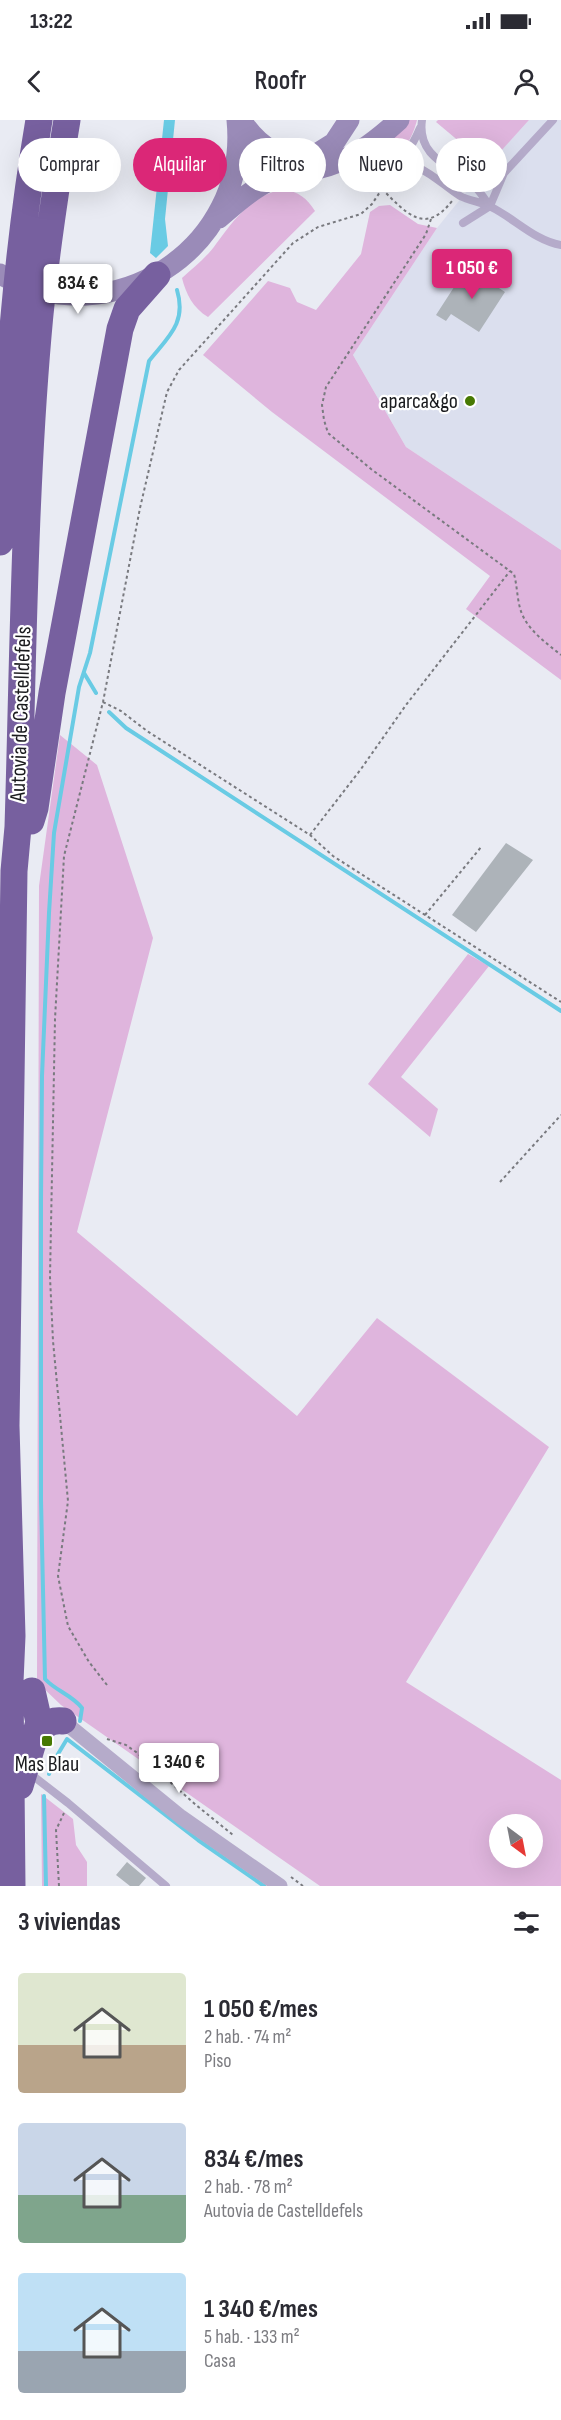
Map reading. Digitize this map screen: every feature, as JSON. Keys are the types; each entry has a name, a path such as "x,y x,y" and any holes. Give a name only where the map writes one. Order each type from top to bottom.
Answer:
{"highway":[{"path":"0,542 12,328 22,233 39,120"},
{"name":"Autovia de Castelldefels","path":"12,1886 10,1682 12,1635 6,1426 14,871 18,827 31,444 38,338 67,120"},
{"path":"14,871 35,808 52,693 120,329 132,301 157,275"},
{"path":"11,1828 27,1759 39,1722 32,1691 12,1635"},
{"path":"32,1691 43,1706 63,1721"},
{"path":"27,1759 42,1727 55,1720 63,1721"}],"main road":[{"path":"239,120 254,138"},
{"path":"212,224 224,202 235,170 239,120"},
{"path":"326,148 334,143 349,120"},
{"path":"326,157 345,150 389,120"},
{"path":"379,138 399,120"},
{"path":"0,274 39,290 86,295 129,287 157,275 189,251 212,224 252,191 272,180 338,162"}],"street":[{"path":"63,1721 181,1817 283,1880"}],"lane":[{"path":"463,223 490,206 504,173 553,120"},
{"path":"422,122 422,139 427,151 474,185 490,206"},
{"path":"414,138 422,122"},
{"path":"424,171 463,197 490,206 549,243 561,244"},
{"path":"27,1759 36,1776 166,1886"}],"path":[{"path":"107,1685 89,1662 68,1626 58,1576 68,1501 53,1341 51,1277 55,1019 64,856 103,702 140,508 167,392 179,370 293,243 318,227 361,214 380,192"},
{"path":"385,192 412,217 431,219 445,211 456,197"},
{"path":"431,219 426,234 326,387 322,405 324,420 328,433 371,469 514,574 518,588 519,607 526,620 536,634 561,655"},
{"path":"310,835 361,769 405,705 510,571"},
{"path":"103,702 121,711 147,732 310,835 333,856 561,1002"},
{"path":"425,915 482,846"},
{"path":"500,1182 561,1115"},
{"path":"105,1738 136,1752 196,1806 241,1842"},
{"path":"59,1886 56,1830 68,1803"},
{"path":"283,1880 303,1886"}],"shaded area":[{"path":"406,120 417,120 410,138 387,138"},
{"path":"438,120 529,120 507,144 507,138 455,138 436,122"},
{"name":"aparca&go","path":"529,120 561,120 561,550 406,447 353,355 437,228 466,192 507,192 507,144"},
{"path":"272,192 294,192 309,202 315,211 208,317 191,300 182,278 209,253 245,209"},
{"path":"390,205 418,224 437,228 353,355 406,447 561,550 561,680 466,609 490,576 272,412 203,355 268,281 290,288 297,302 316,310 361,254 370,212 379,206"},
{"path":"60,735 97,765 153,938 77,1232 297,1416 377,1318 549,1447 406,1682 561,1780 561,1886 320,1886 61,1705 37,1682 39,886"},
{"path":"468,954 489,966 401,1077 438,1109 430,1137 368,1084"},
{"path":"41,1794 73,1819 76,1845 87,1862 87,1886 42,1886"}],"water":[{"path":"164,120 175,120 173,138 162,138"},
{"path":"156,192 168,192 165,219 168,246 156,258 150,253"}],"building":[{"path":"467,267 505,292 479,332 451,314 446,321 436,315"},
{"path":"506,843 533,860 476,932 452,915"},
{"path":"127,1862 146,1878 139,1886 130,1886 116,1875"}],"waterway":[{"path":"80,1721 82,1708 45,1679 41,1500 42,1076 54,833 79,687 90,653 149,361 169,337 178,321 180,312 177,290"},
{"path":"84,673 96,693"},
{"path":"109,712 126,728 561,1011"},
{"path":"49,1774 67,1739 198,1840 264,1886"},
{"path":"44,1796 46,1886"}],"place":[{"name":"aparca&go","path":"470,401"},
{"name":"Mas Blau","path":"47,1741"}]}
